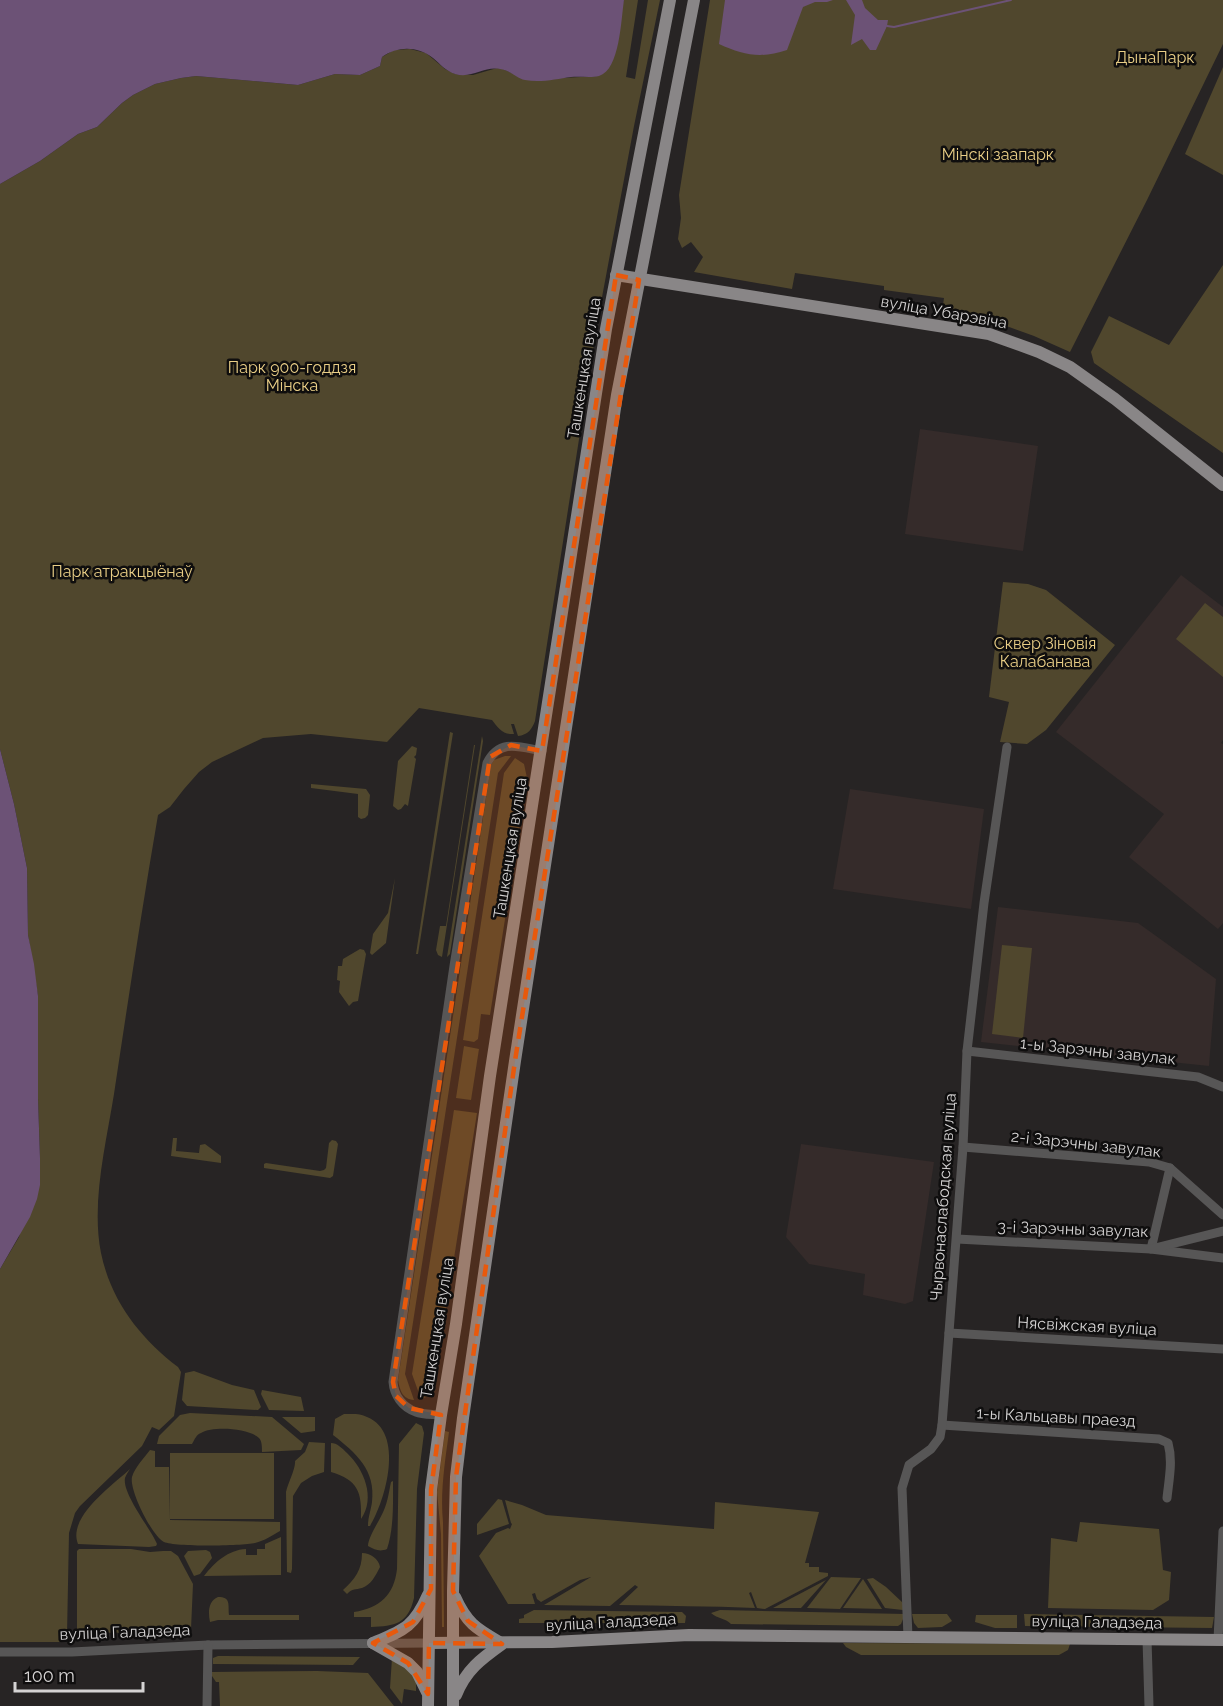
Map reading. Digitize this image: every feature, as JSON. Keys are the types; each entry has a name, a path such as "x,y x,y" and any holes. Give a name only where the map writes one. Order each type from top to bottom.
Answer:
{"main road":[{"name":"Ташкенцкая вуліца","path":"428,1700 431,1490 441,1415 456,1324 490,1076 606,329 670,0"},
{"path":"453,1705 456,1478 463,1418 514,1061 616,406 694,0"},
{"name":"вуліца Убарэвіча","path":"616,275 989,334 1011,341 1054,358 1077,372 1115,399 1223,485"},
{"path":"542,751 563,755"},
{"path":"441,1415 463,1418"},
{"path":"373,1643 401,1631 413,1622 421,1612 430,1589"},
{"path":"453,1591 468,1621 502,1644 479,1660 466,1674 453,1705"},
{"name":"вуліца Галадзеда","path":"429,1643 502,1644 689,1635 1221,1640"},
{"path":"373,1643 408,1663 417,1672 428,1700"}],"street":[{"path":"441,1415 416,1412 410,1408 396,1396 393,1382 454,966 487,763 493,753 503,747 511,746 542,751"},
{"name":"Чырвонаслабодская вуліца","path":"908,1637 902,1488 909,1465 931,1449 940,1437 942,1425 957,1239 967,1051 984,903 1007,747"},
{"name":"1-ы Зарэчны завулак","path":"967,1051 1198,1077 1223,1087"},
{"name":"2-і Зарэчны завулак","path":"963,1147 1149,1162 1170,1168 1223,1215"},
{"path":"1170,1168 1151,1249 1223,1258"},
{"name":"3-і Зарэчны завулак","path":"957,1239 1151,1249 1223,1231"},
{"name":"Нясвіжская вуліца","path":"949,1333 1223,1349"},
{"name":"1-ы Кальцавы праезд","path":"942,1425 1159,1439 1168,1443 1171,1461 1167,1498"},
{"path":"1221,1640 1223,1531"},
{"path":"1147,1639 1149,1706"},
{"name":"вуліца Галадзеда","path":"0,1652 72,1652 208,1645 429,1643"},
{"path":"207,1706 208,1645"}],"highlighted area":[{"path":"616,275 639,280 515,1061 456,1477 453,1591 468,1621 502,1644 429,1643 428,1694 408,1663 373,1643 413,1622 431,1589 431,1490 441,1415 409,1408 396,1396 393,1382 490,757 511,745 542,751"}],"shaded area":[{"path":"0,0 624,0 615,54 606,72 599,76 531,81 504,70 494,69 461,75 449,71 421,51 401,49 388,53 382,57 380,66 360,75 335,74 298,85 196,76 181,78 155,84 133,95 97,127 78,134 40,161 0,184"},
{"path":"725,0 833,0 815,2 803,7 787,50 760,55 736,51 719,44"},
{"path":"846,0 862,0 865,8 878,20 888,20 876,50 870,50 862,39 851,45 855,15"},
{"path":"920,429 1038,446 1023,551 905,534"},
{"path":"1181,575 1223,607 1223,740 1221,743 1223,744 1223,923 1218,929 1129,857 1164,814 1056,732"},
{"path":"0,749 27,868 28,935 38,996 40,1185 30,1217 0,1269"},
{"path":"850,789 984,809 971,909 833,889"},
{"path":"998,907 1138,923 1216,979 1209,1066 981,1042"},
{"path":"801,1144 934,1162 913,1301 905,1304 863,1295 865,1274 809,1264 786,1237"}],"green space":[{"name":"Парк 900-годдзя Мінска","path":"624,0 638,0 626,77 635,79 648,0 660,0 597,324 535,721 529,731 518,736 514,724 511,724 514,734 510,734 501,730 492,720 419,708 387,742 311,734 263,738 212,762 199,772 170,807 158,815 104,1153 99,1194 98,1234 106,1270 120,1303 151,1344 181,1372 174,1416 159,1430 152,1427 142,1446 75,1513 69,1533 67,1635 61,1642 0,1642 0,1269 19,1237 40,1158 38,996 28,935 27,868 0,749 0,184 40,161 78,134 97,127 133,95 155,84 181,78 196,76 298,85 335,74 360,75 380,66 382,57 394,50 410,49 426,53 445,69 455,74 473,75 497,68 527,80 598,76"},
{"name":"Мінскі заапарк","path":"710,0 1223,0 1223,44 1070,352 990,320 942,312 944,298 884,290 884,286 795,273 792,289 694,272 703,257 691,242 682,248 678,239 681,218 679,195"},
{"path":"1223,67 1223,175 1185,154"},
{"path":"1223,265 1223,453 1094,363 1091,352 1109,316 1169,345"},
{"name":"Сквер Зіновія Калабанава","path":"1003,582 1028,584 1046,590 1115,645 1046,730 1027,744 1000,742 1009,702 989,697"},
{"path":"1205,603 1223,617 1223,677 1176,639"},
{"path":"450,732 453,733 418,954 416,954"},
{"path":"482,736 450,954 447,957"},
{"path":"474,745 442,957 436,950 440,926 446,926"},
{"path":"412,746 417,748 408,806 405,804 398,810 393,806 398,761"},
{"path":"511,756 498,773 405,1374 414,1400 404,1396 398,1380 491,765 494,760"},
{"path":"515,758 524,764 527,778 490,1015 481,1014 478,1039 474,1042 463,1040 504,773"},
{"path":"311,784 366,789 370,795 368,815 361,819 358,817 358,794 311,788"},
{"path":"395,878 386,943 372,955 370,953 373,934 388,913"},
{"path":"1002,945 1032,948 1023,1038 992,1034"},
{"path":"360,949 366,954 358,1001 349,1006 339,992 338,966 342,966 343,959"},
{"path":"464,1046 479,1049 471,1100 456,1098"},
{"path":"454,1110 477,1113 433,1391 429,1396 421,1399 412,1374"},
{"path":"173,1138 177,1138 176,1151 199,1153 200,1145 205,1144 221,1156 221,1163 171,1156"},
{"path":"332,1140 338,1144 333,1176 330,1178 264,1168 266,1163 324,1170 329,1143"},
{"path":"194,1371 232,1385 254,1390 261,1407 258,1410 187,1406 182,1400 185,1373"},
{"path":"262,1390 301,1397 304,1411 269,1410 261,1394"},
{"path":"190,1413 272,1417 304,1444 301,1450 262,1452 261,1441 254,1435 239,1430 214,1429 199,1434 192,1444 157,1444 159,1436 180,1415"},
{"path":"344,1414 359,1414 367,1417 379,1425 386,1437 389,1467 386,1484 382,1500 370,1526 368,1523 372,1491 367,1471 357,1456 333,1435 335,1419"},
{"path":"282,1417 315,1417 315,1431 301,1433"},
{"path":"416,1423 422,1426 424,1433 417,1489 414,1598 408,1613 399,1622 387,1626 371,1627 371,1617 354,1617 354,1612 371,1607 384,1599 393,1586 397,1569 399,1444"},
{"path":"445,1431 449,1432 442,1500 444,1627 442,1627 441,1534 437,1492"},
{"path":"309,1442 325,1443 324,1472 301,1483 293,1496 291,1573 287,1572 286,1492 295,1461 305,1452"},
{"path":"331,1443 347,1453 363,1475 368,1502 361,1519 361,1501 353,1483 331,1472"},
{"path":"150,1450 155,1451 155,1467 169,1467 170,1520 280,1522 280,1531 262,1541 248,1544 194,1545 164,1542 148,1522 132,1483 135,1470"},
{"path":"170,1453 274,1453 274,1519 170,1519"},
{"path":"130,1469 125,1478 125,1485 154,1538 156,1546 78,1544 76,1534 85,1513"},
{"path":"393,1481 391,1533 387,1549 378,1550 368,1546 385,1507"},
{"path":"498,1499 502,1500 509,1524 477,1535 477,1524"},
{"path":"505,1500 546,1515 714,1529 715,1502 819,1512 805,1563 809,1563 809,1567 819,1567 819,1572 828,1573 828,1576 765,1609 757,1608 751,1592 749,1593 755,1608 619,1605 638,1587 635,1585 610,1606 544,1605 591,1577 580,1580 541,1602 535,1593 532,1594 535,1604 508,1604 479,1556 496,1533 510,1529 512,1524"},
{"path":"1080,1522 1159,1529 1163,1570 1171,1572 1169,1600 1153,1610 1048,1608 1051,1538 1077,1542"},
{"path":"281,1537 281,1575 204,1576 228,1554 246,1549 246,1555 257,1555 257,1549 265,1549 265,1544"},
{"path":"79,1549 171,1551 178,1556 193,1584 191,1629 185,1632 81,1633 77,1629 77,1551"},
{"path":"206,1550 210,1552 212,1558 200,1574 194,1576 184,1556 188,1551"},
{"path":"362,1553 374,1557 380,1567 368,1585 347,1594 343,1590 357,1574"},
{"path":"831,1577 861,1578 840,1609 807,1608"},
{"path":"873,1578 903,1603 903,1610 885,1608 867,1579"},
{"path":"863,1579 882,1609 843,1608"},
{"path":"826,1580 801,1608 773,1608"},
{"path":"218,1597 227,1600 229,1615 299,1615 299,1620 218,1620 210,1622 211,1604"},
{"path":"534,1610 682,1612 686,1616 685,1623 519,1623 519,1619"},
{"path":"720,1610 905,1614 898,1626 731,1624 711,1613"},
{"path":"912,1614 947,1614 952,1621 942,1627 918,1628"},
{"path":"1024,1614 1214,1617 1212,1628 1025,1626"},
{"path":"976,1615 1017,1615 1017,1628 995,1628 975,1622"},
{"path":"843,1643 1070,1644 1068,1650 1059,1655 861,1655"},
{"path":"218,1656 360,1657 353,1665 213,1664 213,1658"},
{"path":"392,1658 410,1667 416,1682 416,1691 404,1689 402,1704 390,1688"},
{"path":"212,1672 368,1673 394,1706 220,1706 219,1682 216,1682 212,1676"}],"waterway":[{"path":"887,26 894,27 1011,0"}],"park label":[{"name":"ДынаПарк","path":"1155,57"},
{"name":"Парк атракцыёнаў","path":"122,571"}]}
